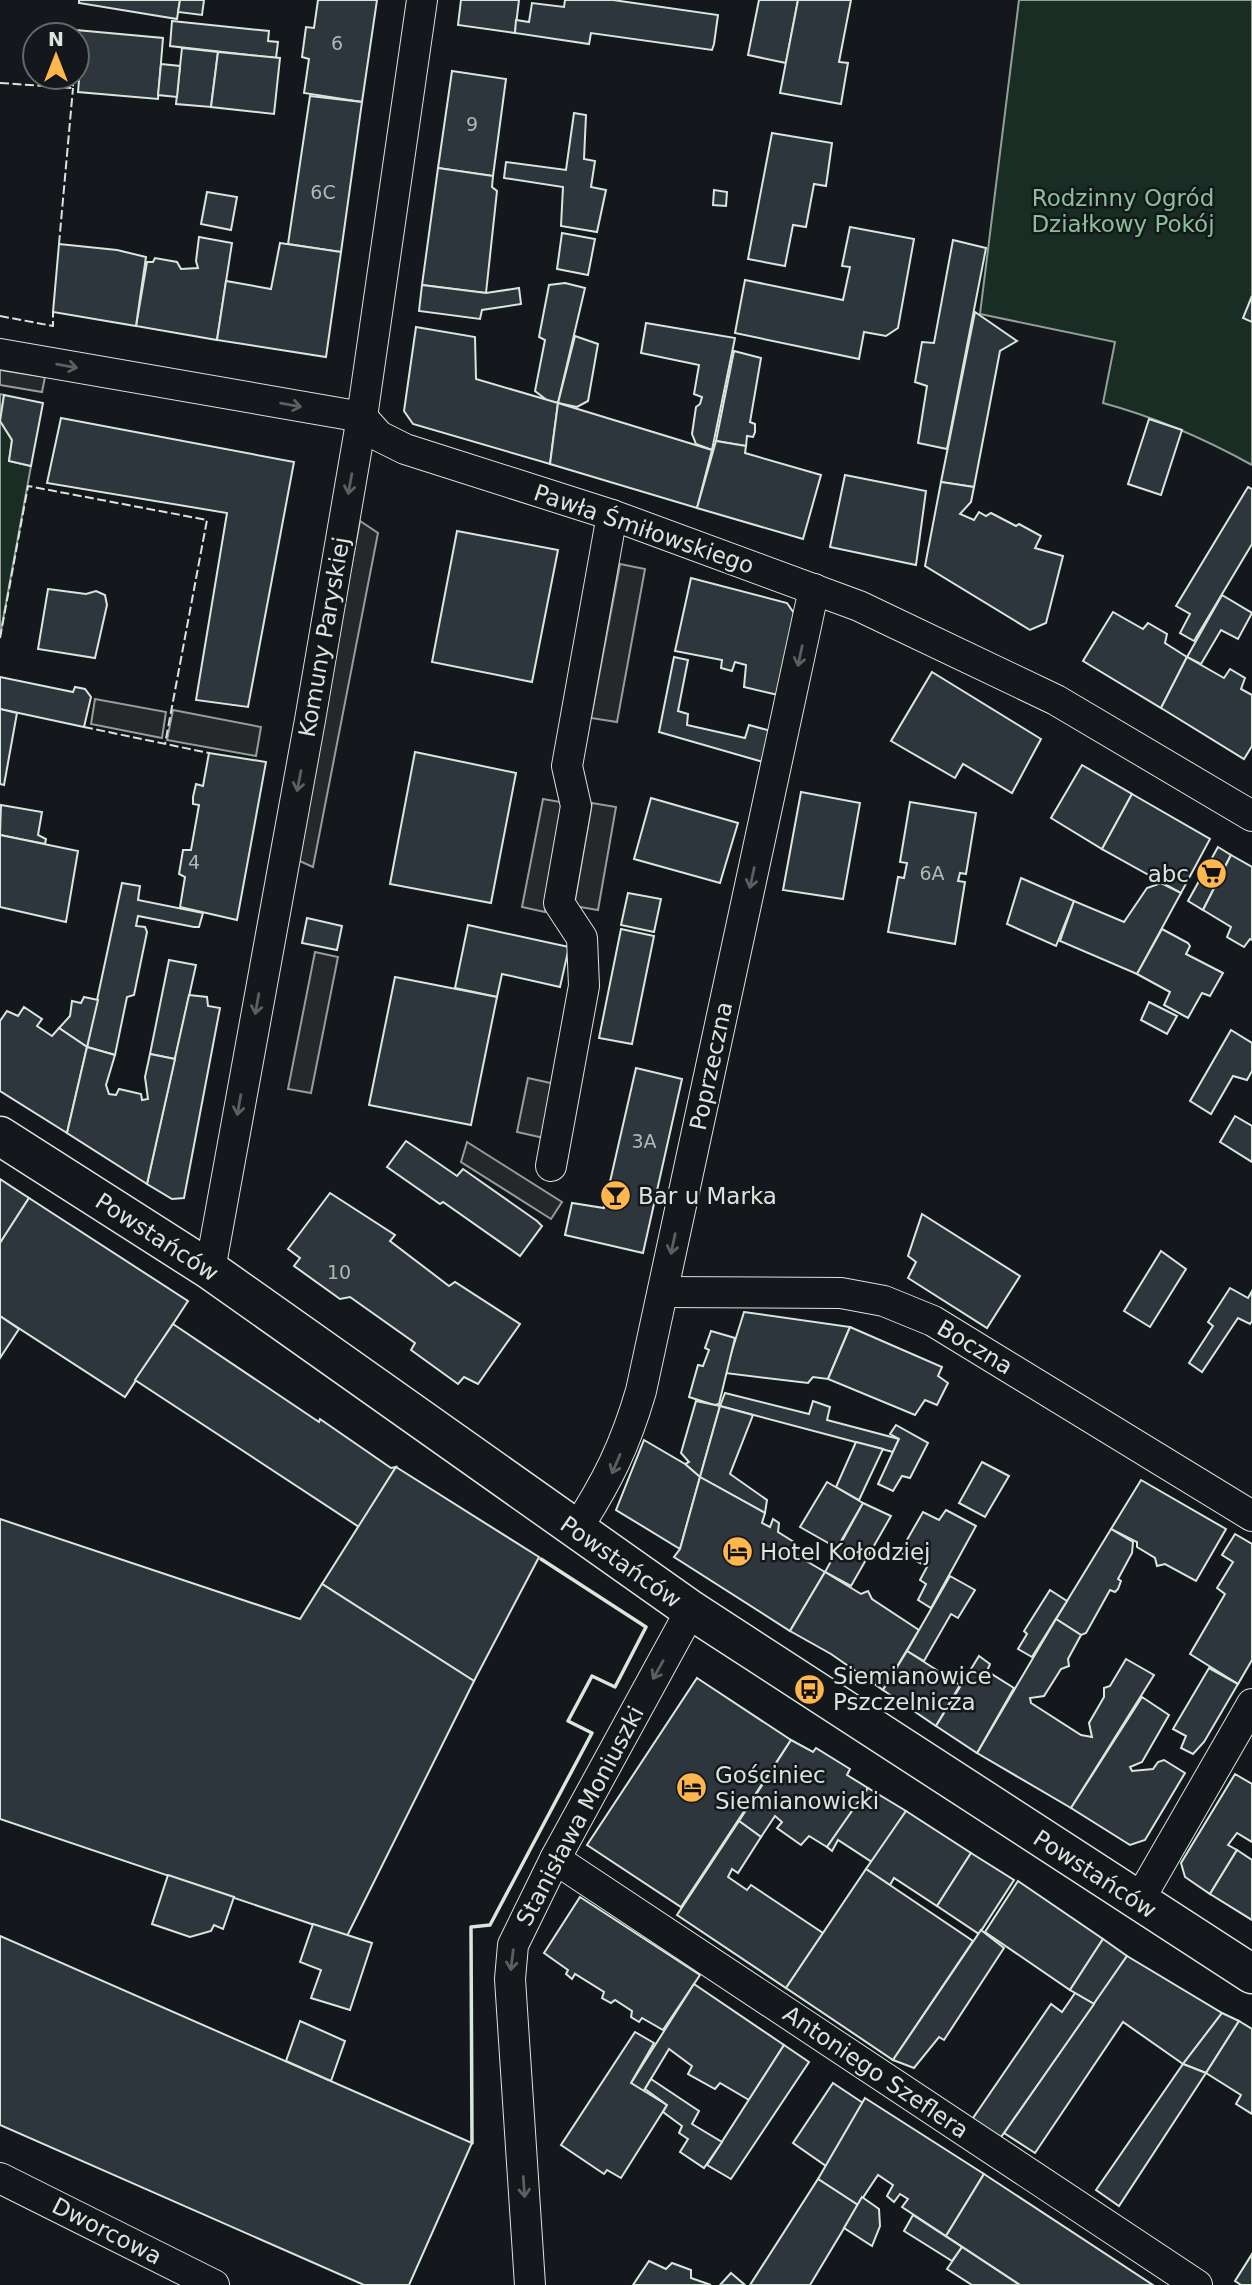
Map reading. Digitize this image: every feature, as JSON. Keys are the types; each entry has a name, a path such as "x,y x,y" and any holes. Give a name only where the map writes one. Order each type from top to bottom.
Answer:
{"street":[{"name":"Komuny Paryskiej","path":"210,1270 362,417 422,0"},
{"path":"0,355 362,417"},
{"name":"Pawła Śmiłowskiego","path":"362,417 380,436 405,449 612,515 859,606 1056,700 1252,816"},
{"path":"551,1166 584,986 582,938 559,903 576,806 567,766 612,515"},
{"name":"Poprzeczna","path":"576,1531 609,1479 628,1434 641,1391 814,589"},
{"name":"Powstańców","path":"0,1136 210,1270 691,1611 1252,1974"},
{"name":"Boczna","path":"663,1292 841,1293 884,1301 933,1321 1252,1517"},
{"name":"Stanisława Moniuszki","path":"530,2285 510,1979 513,1945 555,1859 691,1611"},
{"path":"1138,1902 1252,1703"},
{"name":"Antoniego Szeflera","path":"555,1859 1197,2285"},
{"name":"Dworcowa","path":"0,2178 214,2285"}],"green space":[{"name":"Rodzinny Ogród Działkowy Pokój","path":"1019,0 1252,0 1252,465 1179,430 1103,403 1115,342 980,314"},
{"path":"0,394 4,395 0,421"},
{"path":"0,421 12,440 9,461 31,466 0,636"}],"shaded area":[{"path":"0,370 45,377 42,392 0,385"},
{"path":"360,521 378,533 313,867 295,859"},
{"path":"620,564 645,569 617,722 591,718"},
{"path":"95,699 166,712 162,738 91,724"},
{"path":"173,710 261,727 256,756 167,740"},
{"path":"543,799 566,803 545,912 522,907"},
{"path":"592,803 616,807 598,910 574,906"},
{"path":"315,952 338,957 311,1093 288,1089"},
{"path":"528,1078 555,1084 544,1138 517,1132"},
{"path":"467,1142 562,1202 551,1219 461,1162"}],"building":[{"path":"79,0 180,0 177,19 79,3"},
{"path":"180,0 204,0 202,15 178,12"},
{"path":"318,0 377,0 362,102 304,93 309,59 302,57 306,27 314,28"},
{"path":"461,0 519,0 515,33 458,25"},
{"path":"565,0 613,0 718,15 714,44 712,50 591,33 589,44 515,33 516,20 529,22 532,3 564,7"},
{"path":"759,0 798,0 786,63 748,55"},
{"path":"798,0 851,0 839,62 848,63 841,104 780,93"},
{"path":"172,21 269,31 268,41 278,42 276,58 170,46"},
{"path":"91,31 163,38 158,99 78,92 91,91"},
{"path":"182,48 218,52 211,107 176,104"},
{"path":"218,52 280,58 274,114 211,107"},
{"path":"161,64 180,66 177,97 158,95"},
{"path":"452,71 506,79 493,176 438,168"},
{"path":"310,96 362,102 341,252 288,244"},
{"path":"574,113 586,115 584,159 595,161 591,187 606,190 597,232 561,226 563,187 504,178 506,162 566,170"},
{"path":"772,133 832,143 826,186 814,184 806,227 793,225 785,266 748,259"},
{"path":"438,168 493,176 492,187 497,191 486,293 422,285"},
{"path":"714,190 727,192 726,206 713,205"},
{"path":"207,192 237,197 231,230 201,224"},
{"path":"850,227 914,239 898,328 886,336 864,332 859,359 735,333 745,280 843,300 850,267 842,266"},
{"path":"562,233 595,239 588,275 557,269"},
{"path":"199,237 232,243 217,340 136,326 147,262 153,262 155,258 177,262 181,269 198,268 196,261"},
{"path":"953,240 986,248 947,449 918,443 927,386 915,382 922,342 934,343"},
{"path":"280,243 341,252 326,357 217,340 226,281 271,289"},
{"path":"59,244 117,250 146,257 136,326 53,312"},
{"path":"565,283 585,288 558,403 548,401 535,391 545,340 539,337 549,285"},
{"path":"422,285 486,293 519,288 521,304 482,310 480,319 419,311"},
{"path":"1252,296 1252,322 1243,318"},
{"path":"975,312 1017,341 1000,351 974,487 941,482"},
{"path":"646,323 735,338 712,450 696,444 692,434 696,407 702,397 694,394 699,365 641,353"},
{"path":"416,327 475,337 476,379 558,403 550,464 413,424 404,411"},
{"path":"575,336 598,344 588,401 577,407 558,403"},
{"path":"734,351 761,358 750,422 755,424 755,432 753,437 747,436 746,446 716,441"},
{"path":"4,395 43,403 31,466 9,461 12,440 0,421"},
{"path":"558,403 712,450 697,508 550,464"},
{"path":"61,418 294,462 248,707 196,700 227,513 47,483"},
{"path":"1149,419 1182,430 1161,495 1128,484"},
{"path":"716,441 746,446 745,453 821,475 803,539 697,508"},
{"path":"845,475 926,491 916,565 830,547"},
{"path":"941,482 974,487 971,502 960,514 974,520 979,512 986,516 991,513 1016,526 1019,524 1041,536 1035,548 1063,556 1046,623 1030,630 925,566"},
{"path":"1248,487 1252,489 1252,544 1194,641 1180,633 1190,614 1176,606"},
{"path":"457,531 558,550 532,682 432,662"},
{"path":"691,578 787,603 798,619 778,695 744,687 746,665 735,662 732,671 721,668 722,660 675,651"},
{"path":"48,589 86,594 96,591 105,595 107,605 95,658 38,649"},
{"path":"1222,595 1252,613 1238,639 1221,630 1201,664 1187,657"},
{"path":"1113,612 1143,629 1148,623 1167,634 1165,643 1187,657 1161,708 1083,661"},
{"path":"674,657 688,660 678,711 688,714 687,725 745,738 749,725 771,731 763,762 659,732"},
{"path":"1187,657 1224,678 1230,669 1245,678 1241,689 1252,695 1252,746 1244,759 1161,708"},
{"path":"932,672 1041,739 1012,793 963,764 955,778 891,741"},
{"path":"0,677 73,692 75,687 85,689 91,697 84,727 0,709"},
{"path":"0,709 17,713 4,785 0,784"},
{"path":"415,752 516,773 491,903 390,884"},
{"path":"209,753 266,762 237,920 180,907 185,877 179,874 183,850 191,850 199,805 193,804 193,797 196,784 203,786"},
{"path":"1082,765 1132,794 1102,849 1051,818"},
{"path":"801,792 860,803 843,899 783,890"},
{"path":"1132,794 1210,839 1181,893 1102,849"},
{"path":"651,798 738,823 720,883 634,859"},
{"path":"910,802 976,813 966,874 960,873 958,881 965,882 955,944 888,932 898,877 904,878 907,863 900,862"},
{"path":"1,805 42,812 38,835 46,839 45,844 0,835"},
{"path":"0,835 78,851 66,922 0,907"},
{"path":"1218,847 1231,855 1203,910 1188,901"},
{"path":"1231,855 1252,867 1252,940 1244,947 1227,937 1231,927 1203,910"},
{"path":"1021,878 1074,901 1056,946 1007,924"},
{"path":"122,883 140,886 138,900 203,913 199,927 138,916 136,926 145,927 147,932 134,995 127,997 115,1055 87,1047"},
{"path":"1161,883 1181,893 1137,974 1060,941 1074,901 1124,922 1147,888"},
{"path":"628,893 661,899 654,932 621,925"},
{"path":"307,918 342,926 337,950 302,943"},
{"path":"468,925 569,947 560,987 502,974 497,997 455,988"},
{"path":"621,929 654,936 632,1044 599,1038"},
{"path":"1162,929 1188,943 1190,946 1186,954 1223,973 1210,996 1202,993 1188,1018 1164,1005 1170,992 1137,974"},
{"path":"169,960 196,965 175,1059 150,1054"},
{"path":"395,977 497,997 471,1125 369,1105"},
{"path":"189,995 207,997 208,1006 220,1008 184,1198 172,1199 147,1184"},
{"path":"84,997 98,1000 87,1047 59,1028 70,1016 72,1001 81,1003"},
{"path":"1149,1002 1177,1016 1167,1034 1141,1020"},
{"path":"24,1007 42,1019 37,1026 52,1036 59,1028 87,1047 67,1133 0,1091 0,1021 7,1011 18,1016"},
{"path":"1231,1030 1252,1043 1252,1071 1247,1080 1233,1076 1211,1114 1190,1101"},
{"path":"87,1047 115,1055 106,1085 109,1094 116,1095 119,1089 141,1094 142,1100 148,1099 145,1077 150,1054 175,1059 147,1184 67,1133"},
{"path":"636,1068 682,1079 643,1253 565,1235 572,1203 604,1208"},
{"path":"1235,1116 1252,1126 1252,1162 1220,1142"},
{"path":"406,1141 457,1176 463,1169 542,1226 520,1256 387,1167"},
{"path":"0,1179 29,1198 0,1243"},
{"path":"330,1193 395,1235 390,1241 449,1286 455,1282 520,1324 478,1384 464,1377 458,1384 411,1350 415,1343 350,1297 340,1299 294,1266 300,1258 288,1249"},
{"path":"29,1198 188,1301 125,1397 0,1316 0,1243"},
{"path":"922,1214 1020,1276 987,1328 908,1278 916,1262 908,1256"},
{"path":"1161,1251 1186,1269 1150,1327 1124,1311"},
{"path":"1230,1288 1248,1298 1252,1291 1252,1321 1250,1324 1238,1318 1202,1372 1189,1363 1213,1326 1208,1322"},
{"path":"744,1312 850,1327 828,1379 813,1377 808,1383 725,1373"},
{"path":"0,1316 19,1329 0,1358"},
{"path":"173,1324 319,1422 320,1419 391,1468 396,1467 359,1527 135,1380"},
{"path":"850,1327 942,1367 938,1376 948,1383 937,1405 925,1400 915,1415 828,1379"},
{"path":"711,1331 735,1338 719,1404 714,1405 689,1397 698,1365 703,1366 709,1350 705,1348"},
{"path":"725,1393 809,1414 813,1401 830,1407 827,1420 899,1439 893,1452 720,1406"},
{"path":"696,1401 720,1406 700,1477 685,1464 689,1462 681,1453"},
{"path":"720,1406 753,1415 730,1474 767,1500 765,1513 700,1477"},
{"path":"896,1425 928,1443 910,1478 902,1476 893,1491 878,1484 899,1439 890,1434"},
{"path":"644,1440 685,1464 700,1477 680,1549 616,1510"},
{"path":"856,1442 883,1449 859,1500 836,1487"},
{"path":"982,1462 1009,1476 985,1517 959,1503"},
{"path":"396,1467 539,1557 474,1681 322,1584"},
{"name":"Hotel Kołodziej","path":"700,1477 765,1513 762,1523 770,1527 773,1519 779,1523 778,1532 794,1542 796,1555 825,1572 790,1631 674,1557 680,1549"},
{"path":"1141,1480 1226,1529 1196,1581 1165,1564 1157,1566 1155,1558 1137,1547 1137,1542 1111,1529"},
{"path":"827,1482 863,1503 837,1548 800,1527"},
{"path":"863,1503 891,1516 851,1586 825,1572"},
{"path":"946,1510 976,1526 931,1608 918,1600 926,1584 920,1580 927,1567 900,1552 923,1512 939,1520"},
{"path":"0,1519 300,1619 322,1584 474,1681 347,1936 0,1819"},
{"path":"1111,1529 1133,1542 1132,1553 1118,1579 1121,1581 1118,1589 1115,1592 1110,1590 1086,1633 1081,1635 1056,1619"},
{"path":"1235,1534 1252,1544 1252,1660 1238,1684 1190,1654 1225,1594 1217,1588 1233,1562 1222,1555"},
{"path":"825,1572 861,1594 868,1591 872,1599 919,1630 883,1690 831,1654 790,1631"},
{"path":"950,1576 975,1590 958,1618 951,1614 924,1661 907,1651"},
{"path":"1050,1590 1067,1601 1032,1657 1018,1649 1027,1634 1024,1631"},
{"path":"1056,1619 1081,1635 1068,1659 1069,1666 1061,1669 1044,1696 1030,1698 1031,1703 1081,1735 1092,1737 1089,1723 1104,1697 1104,1688 1110,1686 1126,1659 1154,1675 1071,1808 977,1753"},
{"path":"907,1651 960,1685 936,1726 883,1690"},
{"path":"979,1656 990,1664 987,1671 1014,1688 977,1753 936,1726"},
{"path":"1209,1668 1238,1684 1204,1742 1193,1754 1181,1748 1186,1736 1173,1729"},
{"name":"Gościniec Siemianowicki","path":"697,1678 791,1740 681,1907 587,1845"},
{"path":"1142,1697 1169,1715 1142,1762 1130,1767 1132,1771 1153,1769 1158,1762 1164,1760 1185,1773 1145,1840 1130,1845 1071,1808"},
{"path":"791,1740 813,1752 816,1748 850,1769 847,1775 868,1788 827,1847 809,1836 801,1845 777,1828 782,1822 775,1816 761,1837 739,1821"},
{"path":"1235,1774 1252,1784 1252,1842 1237,1833 1228,1845 1237,1850 1210,1894 1185,1877 1181,1863"},
{"path":"868,1788 906,1811 872,1862 838,1840 832,1851 827,1847"},
{"path":"906,1811 971,1853 937,1906 894,1878 890,1885 866,1869"},
{"path":"739,1821 761,1837 738,1873 732,1869 728,1877 747,1890 751,1885 823,1933 786,1988 677,1915"},
{"path":"1237,1850 1252,1860 1252,1920 1210,1894"},
{"path":"971,1853 1014,1880 979,1934 937,1906"},
{"path":"866,1869 973,1941 893,2060 786,1988"},
{"path":"168,1875 234,1897 223,1929 214,1925 211,1931 190,1937 152,1924"},
{"path":"1018,1881 1103,1939 1070,1990 985,1932"},
{"path":"580,1897 700,1975 663,2030 642,2018 639,2022 631,2017 632,2011 615,2000 611,2003 602,1998 604,1992 575,1974 572,1979 566,1974 568,1970 544,1953"},
{"path":"313,1924 372,1943 350,2010 311,1998 321,1970 300,1962"},
{"path":"981,1930 1004,1948 944,2040 939,2037 914,2068 893,2060"},
{"path":"0,1936 472,2143 409,2285 364,2285 0,2125"},
{"path":"1103,1939 1127,1956 1094,2004 1070,1990"},
{"path":"1127,1956 1222,2013 1183,2064 1123,2022 1035,2153 1004,2133"},
{"path":"694,1984 784,2045 749,2100 720,2083 715,2089 688,2074 692,2066 669,2049 643,2092 631,2083"},
{"path":"1075,1993 1094,2004 999,2140 971,2121 1051,2004 1062,2012"},
{"path":"1222,2013 1239,2021 1206,2073 1183,2064"},
{"path":"300,2021 345,2041 331,2081 286,2061"},
{"path":"1239,2021 1252,2029 1252,2114 1236,2104 1241,2095 1206,2073"},
{"path":"635,2032 654,2043 631,2083 667,2105 621,2178 607,2170 604,2174 561,2145"},
{"path":"784,2045 809,2062 731,2179 707,2165"},
{"path":"1183,2064 1206,2073 1119,2206 1096,2190"},
{"path":"651,2079 699,2111 692,2124 722,2142 704,2168 680,2152 688,2139 679,2133 682,2126 663,2112 667,2105 645,2089"},
{"path":"833,2083 863,2103 826,2166 793,2143"},
{"path":"865,2098 984,2174 946,2236 902,2207 908,2199 900,2194 894,2202 887,2196 893,2185 878,2175 858,2205 818,2179"},
{"path":"984,2174 1153,2285 1020,2285 946,2236"},
{"path":"818,2179 858,2205 810,2285 750,2285"},
{"path":"862,2197 879,2209 880,2226 872,2246 844,2228"},
{"path":"913,2215 962,2247 952,2261 904,2231"},
{"path":"962,2247 1020,2285 972,2285 947,2269"},
{"path":"1252,2254 1252,2285 1241,2285 1235,2281"},
{"path":"649,2261 666,2269 672,2263 691,2270 691,2278 711,2285 633,2285"},
{"path":"731,2273 745,2285 720,2285"}],"fence":[{"path":"0,83 21,84"},
{"path":"59,244 73,91"},
{"path":"0,316 53,326 53,312"},
{"path":"0,638 28,486 207,520 165,744"},
{"path":"84,727 209,753"}],"wall":[{"path":"472,2143 471,1927 490,1925 592,1733 568,1721 592,1676 615,1687 646,1627 541,1559"}],"place":[{"name":"abc","path":"1212,874"},
{"name":"Bar u Marka","path":"615,1196"},
{"name":"Hotel Kołodziej","path":"737,1552"},
{"name":"Siemianowice Pszczelnicza","path":"810,1689"},
{"name":"Gościniec Siemianowicki","path":"692,1788"}]}
